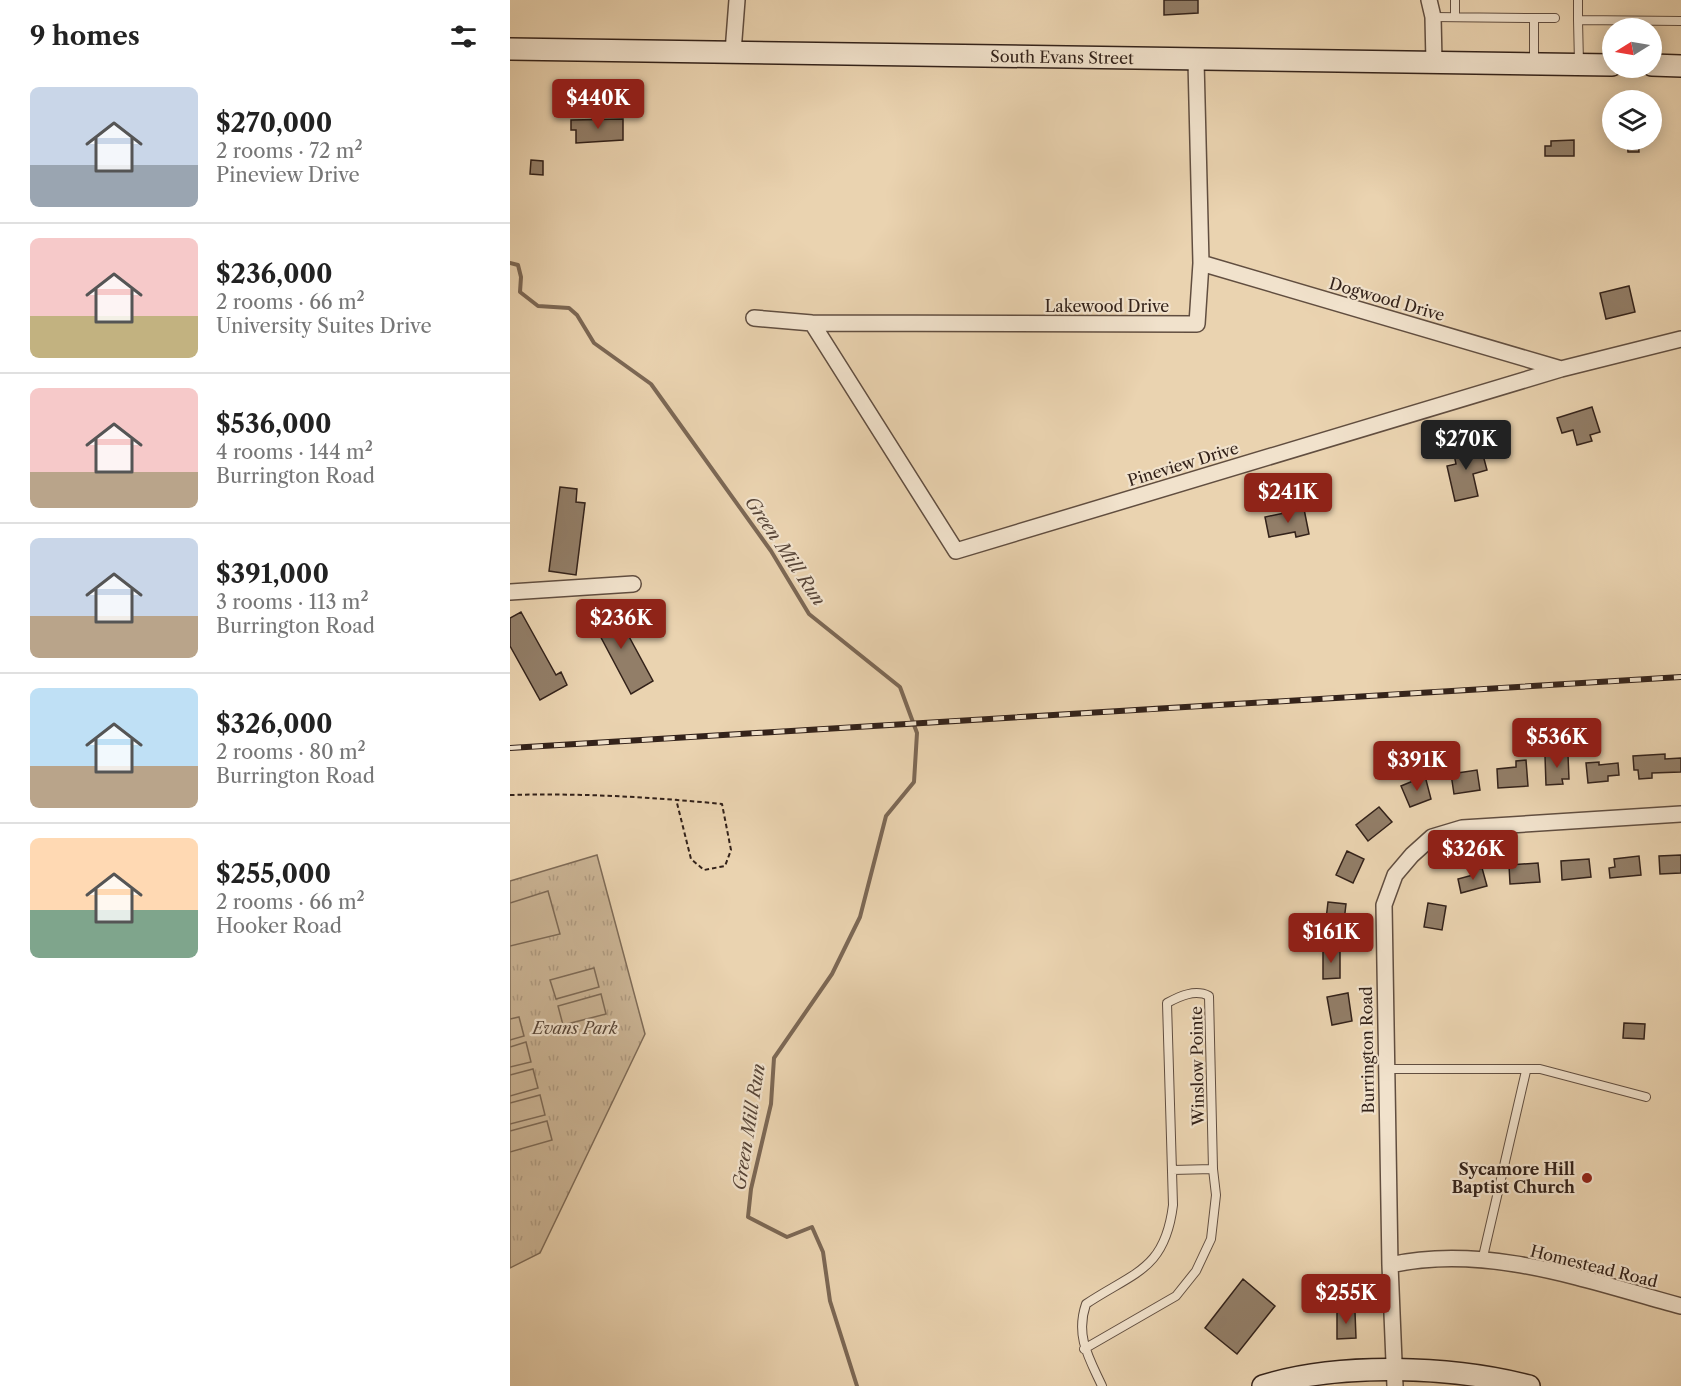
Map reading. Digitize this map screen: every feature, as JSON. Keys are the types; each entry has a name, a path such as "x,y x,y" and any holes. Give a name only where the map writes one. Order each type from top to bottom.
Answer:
{"main road":[{"name":"South Evans Street","path":"510,50 1602,65"},
{"path":"1662,65 1681,66"},
{"path":"1263,1386 1328,1372 1396,1378 1486,1375 1529,1386"}],"street":[{"path":"734,52 737,0"},
{"path":"1429,0 1433,17 1434,62"},
{"name":"Lakewood Drive","path":"754,318 812,323 1197,324 1202,263 1196,61"},
{"name":"Dogwood Drive","path":"1202,263 1562,369"},
{"name":"Pineview Drive","path":"812,323 956,551 1562,369 1681,339"},
{"path":"510,592 633,584"},
{"name":"Burrington Road","path":"1396,1378 1390,1265 1384,905 1395,874 1432,837 1462,828 1681,814"},
{"name":"Homestead Road","path":"1390,1265 1453,1258 1545,1269 1681,1306"}],"lane":[{"path":"1455,0 1455,16"},
{"path":"1578,0 1579,64"},
{"path":"1433,17 1555,18"},
{"path":"1534,18 1534,64"},
{"path":"1578,20 1681,21"},
{"name":"Winslow Pointe","path":"1084,1349 1176,1296 1196,1271 1211,1239 1216,1195 1213,1169 1209,996 1202,992 1180,995 1167,1003 1173,1205 1170,1227 1162,1248 1149,1265 1086,1304 1080,1331 1084,1349 1102,1386"},
{"path":"1386,1069 1489,1068 1526,1071 1540,1069 1646,1096"},
{"path":"1482,1261 1526,1071"},
{"path":"1172,1170 1213,1169"}],"path":[{"path":"510,795 584,793 675,799 722,804 731,850 724,866 704,870 691,860 675,799"}],"green space":[{"name":"Evans Park","path":"597,855 645,1034 540,1253 510,1268 510,881"},
{"path":"548,891 560,934 510,946 510,903"},
{"path":"594,968 599,987 556,999 550,980"},
{"path":"601,994 606,1014 563,1025 558,1006"},
{"path":"519,1017 524,1036 510,1040 510,1019"},
{"path":"526,1042 531,1062 510,1067 510,1047"},
{"path":"533,1069 538,1088 510,1096 510,1075"},
{"path":"540,1095 545,1115 510,1124 510,1103"},
{"path":"547,1121 552,1140 510,1152 510,1131"}],"building":[{"path":"1164,0 1198,0 1198,13 1164,15"},
{"path":"623,119 623,140 576,143 576,130 571,130 571,120"},
{"path":"1574,140 1574,156 1545,156 1545,146 1551,146 1551,141"},
{"path":"531,160 543,161 543,175 530,174"},
{"path":"1629,286 1635,312 1606,319 1600,293"},
{"path":"1592,407 1600,432 1590,435 1592,441 1577,445 1573,430 1562,433 1557,418"},
{"path":"1480,444 1487,470 1473,474 1478,496 1455,501 1447,466 1456,464 1453,450"},
{"path":"560,487 577,489 576,502 585,503 576,575 549,571"},
{"path":"1304,509 1309,534 1296,537 1295,532 1269,537 1265,517"},
{"path":"613,607 653,681 631,694 598,632 593,635 586,622"},
{"path":"521,612 556,675 561,672 567,685 540,700 510,646 510,618"},
{"path":"1665,754 1665,759 1681,758 1681,772 1652,773 1652,778 1639,779 1638,770 1634,770 1633,756"},
{"path":"1568,755 1569,779 1562,779 1563,784 1546,785 1545,756"},
{"path":"1526,760 1528,786 1498,788 1497,769 1516,767 1516,761"},
{"path":"1599,762 1599,765 1618,763 1619,775 1608,776 1608,781 1588,783 1586,763"},
{"path":"1477,770 1480,790 1454,794 1451,774"},
{"path":"1425,776 1431,799 1410,807 1401,786"},
{"path":"1379,807 1392,822 1368,841 1356,825"},
{"path":"1347,851 1364,859 1353,883 1336,875"},
{"path":"1681,855 1681,873 1660,874 1659,856"},
{"path":"1639,856 1641,875 1610,878 1609,868 1615,867 1614,859"},
{"path":"1589,859 1591,877 1562,880 1561,861"},
{"path":"1538,863 1540,882 1510,884 1509,865"},
{"path":"1482,868 1487,886 1461,893 1458,879 1473,875 1472,871"},
{"path":"1328,902 1346,904 1343,930 1325,928"},
{"path":"1428,903 1446,906 1442,930 1424,927"},
{"path":"1323,949 1340,949 1340,978 1323,979"},
{"path":"1348,993 1352,1021 1332,1025 1327,997"},
{"path":"1624,1023 1645,1024 1644,1039 1623,1038"},
{"path":"1243,1279 1275,1306 1237,1354 1205,1328"},
{"path":"1337,1312 1355,1312 1356,1338 1337,1339"}],"waterway":[{"name":"Green Mill Run","path":"510,263 518,265 521,277 520,292 538,306 569,308 577,315 594,343 651,384 771,551 809,614 900,687 917,733 914,782 886,816 860,917 832,974 774,1058 771,1104 751,1189 748,1217 787,1237 812,1227 823,1252 830,1301 857,1386"}],"railway":[{"path":"510,748 1681,677"}],"place":[{"name":"Sycamore Hill Baptist Church","path":"1587,1178"}]}
